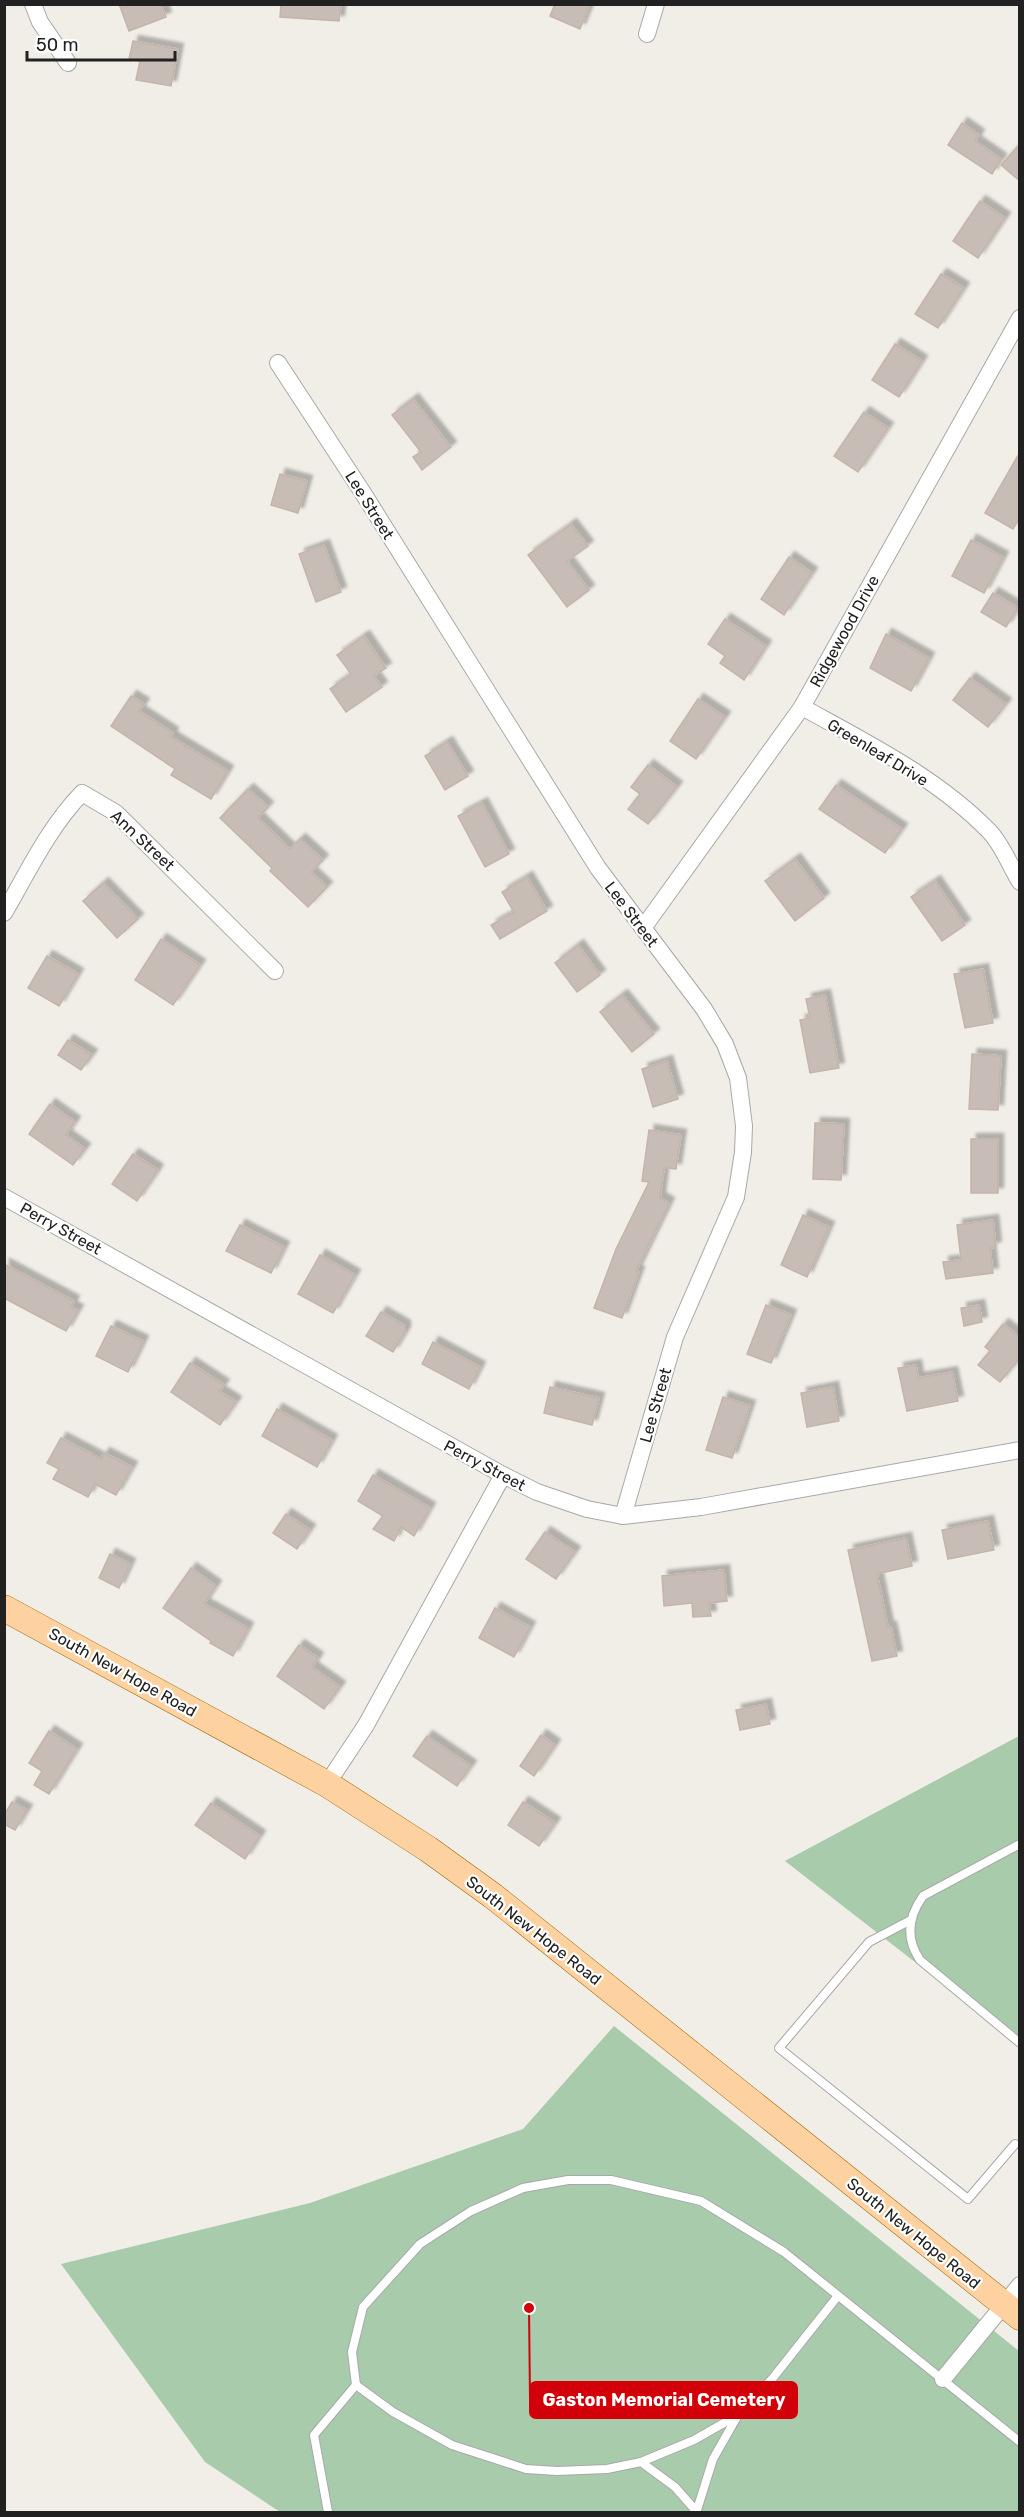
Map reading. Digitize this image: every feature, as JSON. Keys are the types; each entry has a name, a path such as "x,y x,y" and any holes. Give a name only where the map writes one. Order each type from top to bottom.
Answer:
{"main road":[{"name":"South New Hope Road","path":"4,1608 327,1784 428,1849 493,1896 1012,2311"}],"street":[{"path":"33,4 40,21 68,63"},
{"path":"647,34 656,4"},
{"name":"Ridgewood Drive","path":"643,928 802,707 1020,318"},
{"name":"Lee Street","path":"278,363 363,493 598,868 704,1009 725,1044 740,1086 744,1152 736,1197 675,1337 623,1516"},
{"name":"Greenleaf Drive","path":"802,707 915,771 951,799 990,832 1020,882"},
{"name":"Ann Street","path":"4,913 46,840 69,806 82,793 98,800 116,813 275,971"},
{"name":"Perry Street","path":"4,1197 503,1475 537,1492 587,1509 623,1516 701,1507 1020,1450"},
{"path":"327,1784 366,1725 503,1475"},
{"path":"943,2379 1012,2311 1020,2285"}],"lane":[{"path":"1020,1844 923,1896 909,1921 911,1944 920,1960 1020,2043"},
{"path":"909,1921 869,1942 779,2048 968,2199 1018,2143"},
{"path":"738,2415 694,2440 641,2462 607,2469 557,2471 525,2469 452,2445 393,2412 357,2385 352,2352 363,2307 420,2244 471,2211 523,2188 568,2180 611,2180 701,2201 784,2252 837,2297 1020,2442"},
{"path":"697,2511 712,2459 738,2415 772,2379 837,2297"},
{"path":"328,2512 314,2435 357,2385"},
{"path":"641,2462 675,2487 697,2511"}],"green space":[{"path":"1019,1736 1019,2043 785,1861"},
{"path":"614,2026 1019,2351 1019,2512 280,2512 205,2462 61,2264 310,2203 523,2129"}],"building":[{"path":"119,4 161,4 166,17 129,31"},
{"path":"281,4 341,4 339,21 280,17"},
{"path":"555,4 590,4 580,29 550,16"},
{"path":"133,41 178,49 171,86 136,80 140,61 129,59"},
{"path":"962,123 979,135 975,141 1001,159 992,174 948,145"},
{"path":"1020,144 1020,181 1001,165"},
{"path":"980,201 1005,218 978,258 953,241"},
{"path":"941,274 964,288 938,328 915,314"},
{"path":"895,344 922,361 899,397 872,380"},
{"path":"413,399 451,447 422,470 413,457 421,452 392,415"},
{"path":"864,412 888,428 858,472 834,456"},
{"path":"1020,452 1020,517 1013,529 985,513"},
{"path":"280,474 307,481 298,513 271,505"},
{"path":"571,524 588,546 567,561 589,590 567,607 528,555"},
{"path":"971,540 1003,557 984,593 952,576"},
{"path":"324,545 341,592 316,602 299,554"},
{"path":"789,557 812,573 784,615 761,599"},
{"path":"993,593 1018,608 1006,627 981,612"},
{"path":"725,619 766,646 744,680 720,663 725,656 708,644"},
{"path":"886,634 929,658 911,691 870,668"},
{"path":"364,636 386,668 374,676 382,687 346,712 330,689 351,674 337,655"},
{"path":"970,678 1006,704 988,727 953,700"},
{"path":"131,696 144,704 139,711 173,733 171,737 228,771 211,799 171,775 175,769 111,726"},
{"path":"698,699 725,717 696,759 670,741"},
{"path":"447,742 468,776 445,790 425,756"},
{"path":"648,765 677,787 648,824 628,809 640,794 631,787"},
{"path":"836,785 902,829 885,853 819,809"},
{"path":"248,789 268,807 258,818 290,849 300,839 323,860 311,872 327,887 308,907 270,871 272,868 220,818"},
{"path":"482,803 509,854 485,867 458,816"},
{"path":"795,859 824,898 795,921 765,881"},
{"path":"527,877 547,911 500,939 491,925 514,912 502,892"},
{"path":"935,881 965,925 942,941 911,897"},
{"path":"103,883 138,919 117,938 83,901"},
{"path":"161,939 200,965 173,1005 135,980"},
{"path":"578,945 600,975 577,992 555,963"},
{"path":"47,956 78,974 59,1006 28,988"},
{"path":"983,969 993,1023 965,1028 954,974"},
{"path":"622,995 654,1034 632,1052 600,1012"},
{"path":"825,995 839,1068 810,1073 800,1020 810,1018 806,999"},
{"path":"68,1040 92,1055 81,1070 58,1055"},
{"path":"972,1054 1001,1056 998,1110 969,1109"},
{"path":"667,1061 678,1099 653,1107 642,1069"},
{"path":"50,1104 75,1122 66,1135 85,1149 73,1165 29,1134"},
{"path":"815,1123 844,1124 841,1180 813,1179"},
{"path":"649,1130 681,1135 676,1169 664,1168 660,1198 669,1203 636,1271 639,1272 622,1318 594,1308 616,1249 649,1182 642,1181"},
{"path":"971,1139 998,1139 998,1193 971,1193"},
{"path":"133,1154 158,1170 137,1201 112,1184"},
{"path":"803,1215 829,1227 807,1277 781,1265"},
{"path":"993,1220 996,1247 990,1248 993,1273 946,1279 943,1262 961,1260 957,1225"},
{"path":"240,1225 284,1247 271,1273 226,1251"},
{"path":"320,1255 355,1275 333,1313 298,1294"},
{"path":"4,1264 74,1301 71,1307 78,1310 66,1331 4,1298"},
{"path":"766,1305 791,1315 771,1363 747,1354"},
{"path":"979,1305 982,1322 964,1326 961,1308"},
{"path":"381,1312 405,1326 405,1332 393,1352 366,1336"},
{"path":"1003,1324 1020,1337 1020,1358 1000,1382 978,1365 990,1351 985,1347"},
{"path":"111,1326 143,1341 128,1372 96,1356"},
{"path":"433,1342 480,1367 469,1389 422,1364"},
{"path":"190,1363 224,1385 219,1391 236,1402 220,1425 171,1392"},
{"path":"916,1365 918,1378 952,1372 958,1401 907,1411 898,1368"},
{"path":"550,1387 599,1398 592,1425 544,1413"},
{"path":"833,1387 839,1421 807,1427 801,1393"},
{"path":"723,1397 750,1406 732,1458 706,1450"},
{"path":"277,1409 332,1440 317,1467 262,1436"},
{"path":"61,1438 101,1459 104,1453 132,1467 116,1495 95,1484 88,1497 53,1479 59,1469 47,1463"},
{"path":"373,1475 430,1508 414,1536 401,1527 394,1541 373,1529 383,1516 358,1501"},
{"path":"286,1514 310,1530 297,1549 273,1533"},
{"path":"988,1521 994,1550 948,1559 942,1530"},
{"path":"545,1532 575,1552 556,1579 526,1559"},
{"path":"906,1538 912,1566 877,1574 888,1627 891,1627 897,1656 872,1661 848,1550"},
{"path":"110,1554 130,1564 119,1588 99,1578"},
{"path":"191,1568 216,1586 204,1604 248,1628 233,1656 210,1643 211,1641 163,1608"},
{"path":"724,1570 727,1601 709,1603 711,1616 693,1617 692,1603 664,1606 662,1576"},
{"path":"495,1608 530,1627 514,1657 479,1638"},
{"path":"299,1645 318,1658 312,1667 340,1687 324,1709 277,1676"},
{"path":"766,1704 770,1724 740,1730 736,1710"},
{"path":"49,1731 77,1749 49,1794 34,1785 42,1771 29,1763"},
{"path":"541,1735 555,1745 534,1776 520,1766"},
{"path":"427,1736 471,1766 457,1786 413,1756"},
{"path":"12,1802 27,1810 15,1830 4,1824 4,1815"},
{"path":"523,1802 555,1823 539,1846 508,1825"},
{"path":"211,1803 260,1836 245,1859 195,1825"}],"place":[{"name":"Gaston Memorial Cemetery","path":"529,2308"}]}
